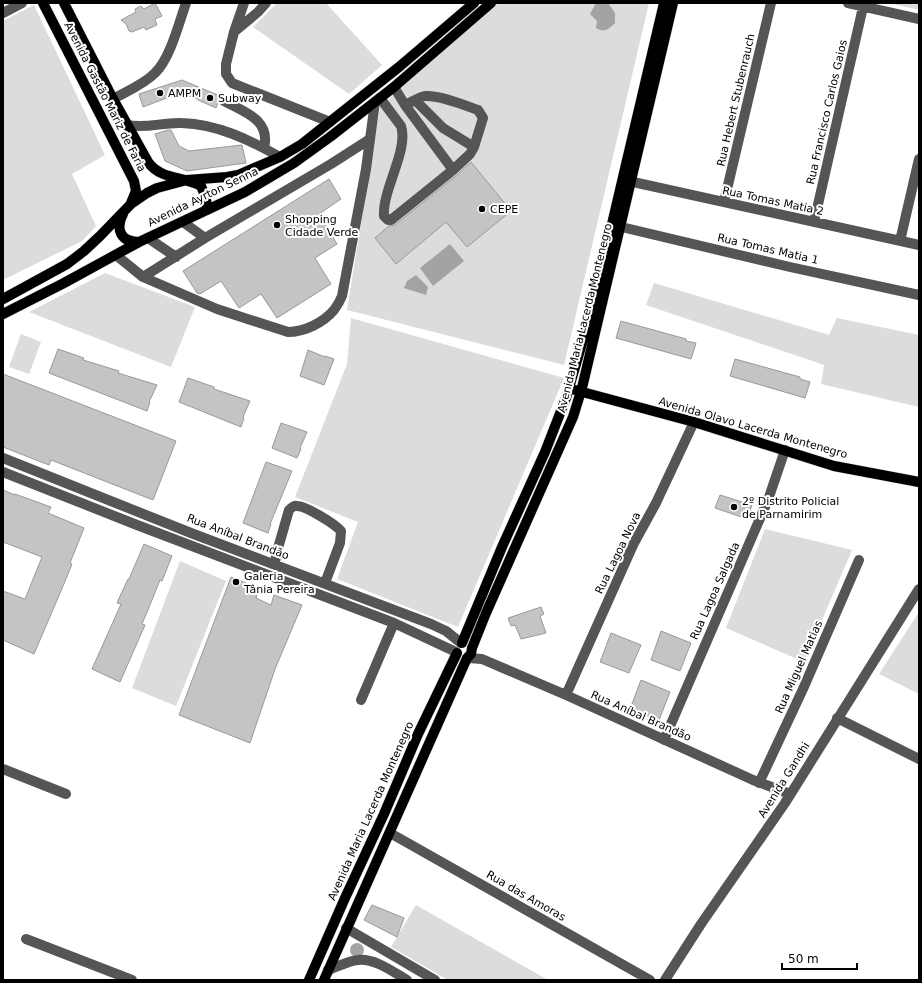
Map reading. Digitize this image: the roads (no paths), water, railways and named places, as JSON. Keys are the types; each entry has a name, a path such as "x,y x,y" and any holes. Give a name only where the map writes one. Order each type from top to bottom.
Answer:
{"main road":[{"name":"Avenida Gastão Mariz de Faria","path":"43,3 134,181 136,191 131,204"},
{"name":"Avenida Gastão Mariz de Faria","path":"64,3 113,99 152,168 162,174 187,180 201,186 206,198 206,210"},
{"name":"Avenida Ayrton Senna","path":"3,299 67,264 84,251 131,204 143,195 157,188 187,180 238,175 280,157 302,144 399,67 474,3"},
{"name":"Avenida Ayrton Senna","path":"3,314 143,240 245,192 294,163 378,100 491,3"},
{"name":"Avenida Maria Lacerda Montenegro","path":"309,980 345,898 382,820 418,734 464,651 557,457 573,417 581,391 664,3"},
{"name":"Avenida Maria Lacerda Montenegro","path":"626,180 673,3"},
{"path":"123,212 120,221 120,232 123,237 128,241 143,240"},
{"name":"Avenida Maria Lacerda Montenegro","path":"324,980 346,928 390,833 464,651 505,540 563,409 616,226"},
{"name":"Avenida Olavo Lacerda Montenegro","path":"570,388 694,422 834,466 919,482"}],"street":[{"path":"3,13 22,3"},
{"path":"244,3 234,32 226,64 226,74 232,83 330,122"},
{"path":"234,32 254,16 266,3"},
{"name":"Rua Hebert Stubenrauch","path":"724,202 771,3"},
{"path":"848,3 919,19"},
{"path":"113,99 148,80 157,72 164,61 185,4"},
{"name":"Rua Francisco Carlos Gaios","path":"814,222 863,7"},
{"path":"394,87 405,105 453,170"},
{"path":"378,100 401,126 403,131 400,150 385,201 384,216 388,220 391,220 453,170 470,154 474,147 483,118 478,110 432,97 424,96 405,105"},
{"path":"116,255 143,277 217,309 288,332 310,328 334,310 342,296 378,100"},
{"path":"224,101 254,117 259,122 266,133 264,148"},
{"path":"416,101 443,128 474,147"},
{"path":"127,125 146,127 182,122 202,125 223,130 254,142 280,157"},
{"path":"143,277 370,139"},
{"path":"900,241 919,159"},
{"name":"Rua Tomas Matia 2","path":"626,180 919,245"},
{"path":"183,222 205,238"},
{"name":"Rua Tomas Matia 1","path":"616,226 790,267 919,295"},
{"path":"143,240 176,257"},
{"name":"Rua Lagoa Nova","path":"566,696 634,543 656,503 694,422"},
{"name":"Rua Lagoa Salgada","path":"664,740 768,500 786,450"},
{"name":"Rua Aníbal Brandão","path":"3,458 432,624 446,631 464,651"},
{"name":"Rua Aníbal Brandão","path":"3,472 464,651 759,783 790,794"},
{"path":"119,518 124,506"},
{"path":"275,564 276,555 289,510 297,506 323,517 337,526 341,531 340,543 325,583"},
{"name":"Rua Miguel Matias","path":"759,783 803,689 859,560"},
{"name":"Avenida Gandhi","path":"665,980 701,924 766,831 919,589"},
{"path":"362,700 394,623"},
{"path":"837,718 919,759"},
{"path":"3,769 66,794"},
{"name":"Rua das Amoras","path":"390,833 650,980"},
{"path":"346,928 435,980"},
{"path":"26,939 132,980"},
{"path":"328,970 358,960 367,960 381,965 407,980"}],"place":[{"name":"AMPM","path":"160,93"},
{"name":"Subway","path":"210,98"},
{"name":"CEPE","path":"482,209"},
{"name":"Shopping Cidade Verde","path":"277,225"},
{"name":"2º Distrito Policial de Parnamirim","path":"734,507"},
{"name":"Galeria Tânia Pereira","path":"236,582"}]}
